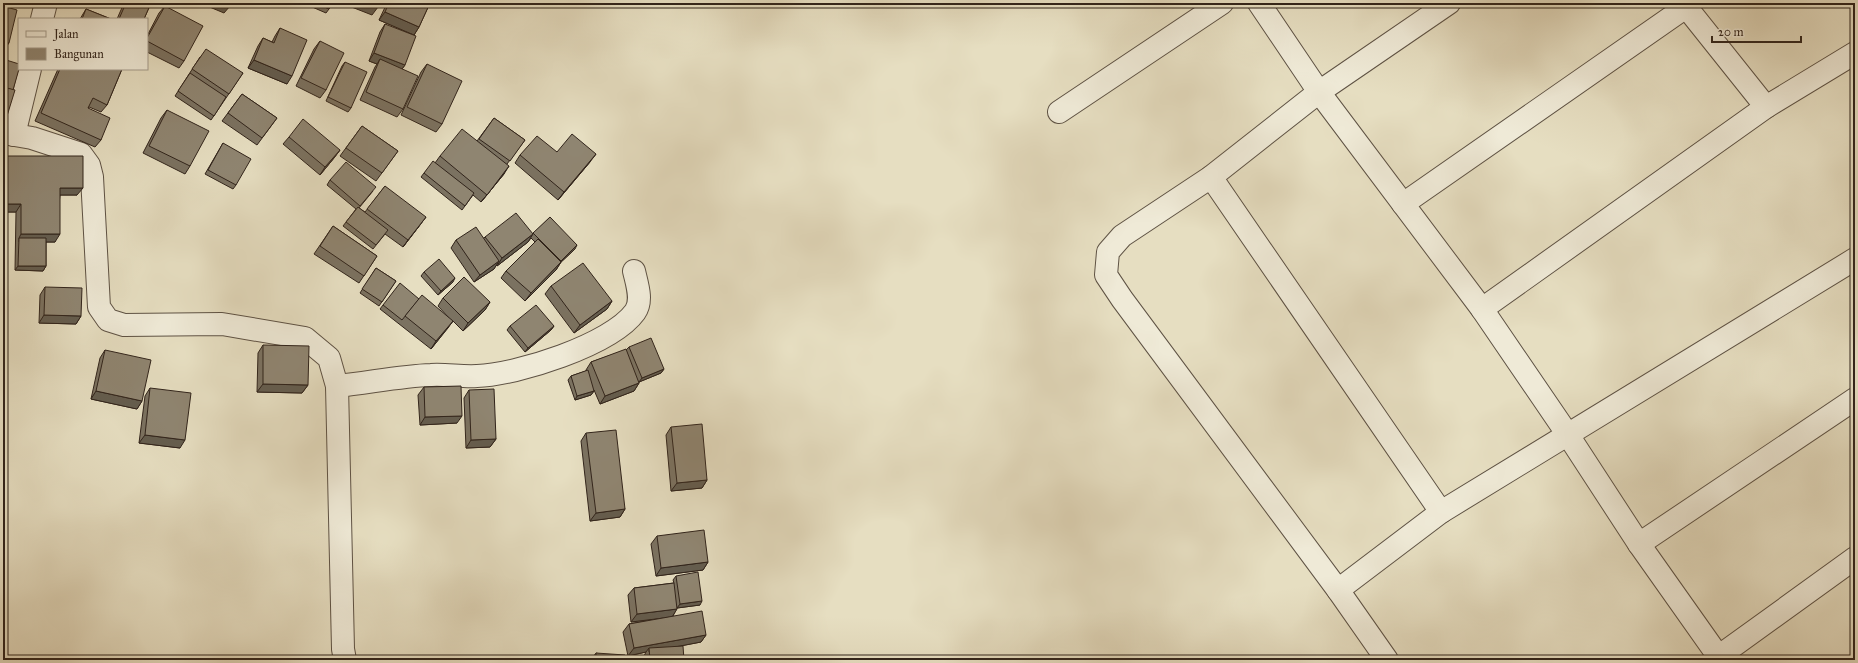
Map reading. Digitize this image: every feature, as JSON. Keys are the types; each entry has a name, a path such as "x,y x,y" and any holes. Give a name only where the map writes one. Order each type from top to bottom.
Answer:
{"street":[{"path":"42,18 46,3"},
{"path":"1059,112 1222,3"},
{"path":"1259,3 1319,92 1482,309 1568,435 1639,544 1719,658 1855,558"},
{"path":"1387,660 1338,590 1106,275 1108,252 1122,236 1211,177 1319,92 1449,3"},
{"path":"1403,204 1684,5 1766,107"},
{"path":"1482,309 1766,107 1855,53"},
{"path":"30,70 8,134 32,138 80,154 89,165 92,177 99,307 108,320 124,325 222,324 305,338 329,358 337,386 343,649 345,660"},
{"path":"1211,177 1440,512"},
{"path":"1338,590 1440,512 1855,259"},
{"path":"337,386 431,375 477,376 509,372 564,355 614,331 635,312 639,295 634,271"},
{"path":"1639,544 1855,399"}],"building":[{"path":"126,3 151,3 144,18 119,18"},
{"path":"224,3 231,3 230,6"},
{"path":"315,3 332,3 329,9"},
{"path":"368,3 380,3 378,7"},
{"path":"389,3 430,3 419,27 385,12"},
{"path":"3,6 17,10 9,43 3,41"},
{"path":"165,6 203,26 184,61 148,42 148,36"},
{"path":"86,9 108,18 82,18"},
{"path":"385,24 416,36 405,65 374,53"},
{"path":"280,28 307,40 292,76 254,60 263,38 274,43"},
{"path":"320,41 344,53 326,90 301,78"},
{"path":"206,49 243,73 229,94 192,69"},
{"path":"3,59 18,64 19,70 13,90 3,87"},
{"path":"380,59 418,76 403,109 366,92"},
{"path":"345,62 367,72 351,108 328,97"},
{"path":"427,64 462,81 442,124 407,107"},
{"path":"60,70 122,70 107,105 93,98 88,108 110,118 101,140 41,113"},
{"path":"190,73 226,97 214,116 178,91"},
{"path":"3,87 15,90 7,116 3,115"},
{"path":"242,94 277,118 262,138 228,113"},
{"path":"167,110 209,131 190,166 149,146"},
{"path":"494,118 525,140 510,161 479,139"},
{"path":"303,119 340,150 325,167 289,137"},
{"path":"362,126 398,151 382,173 346,148"},
{"path":"462,129 509,166 487,195 440,156"},
{"path":"572,134 596,154 564,192 520,155 537,136 557,152"},
{"path":"223,143 251,159 236,185 208,170"},
{"path":"3,156 83,156 83,188 60,188 60,234 21,234 21,204 3,204"},
{"path":"433,161 474,193 465,206 424,173"},
{"path":"346,162 376,187 360,206 330,180"},
{"path":"385,186 426,217 408,240 367,209"},
{"path":"358,207 388,230 376,245 346,222"},
{"path":"516,213 533,234 502,258 485,237"},
{"path":"550,217 577,245 561,261 533,233"},
{"path":"333,226 377,256 364,276 320,246"},
{"path":"476,227 499,261 480,275 456,240"},
{"path":"19,238 46,238 46,266 18,266"},
{"path":"538,239 561,262 531,293 506,271"},
{"path":"439,259 455,278 441,291 424,272"},
{"path":"583,263 612,301 580,325 551,286"},
{"path":"376,268 396,281 382,302 362,289"},
{"path":"464,277 490,302 468,323 443,298"},
{"path":"400,283 419,299 402,320 383,305"},
{"path":"45,287 82,288 81,316 44,315"},
{"path":"422,295 453,321 436,341 405,316"},
{"path":"536,305 554,326 528,348 510,326"},
{"path":"651,338 664,369 642,378 629,347"},
{"path":"263,345 309,346 308,385 263,384"},
{"path":"626,349 639,383 605,396 591,362"},
{"path":"105,350 151,360 142,401 96,391"},
{"path":"588,370 594,391 577,396 571,376"},
{"path":"461,386 462,416 425,417 424,387"},
{"path":"150,388 191,393 185,440 145,435"},
{"path":"494,389 496,439 471,440 469,390"},
{"path":"702,424 707,480 677,483 671,427"},
{"path":"616,430 625,509 596,513 586,433"},
{"path":"704,530 708,562 661,568 657,536"},
{"path":"698,572 702,601 680,604 676,576"},
{"path":"674,583 677,609 637,614 634,588"},
{"path":"702,611 706,635 634,648 629,624"},
{"path":"683,646 684,660 650,660 649,648"},
{"path":"596,653 625,655 625,660 596,660"}]}
